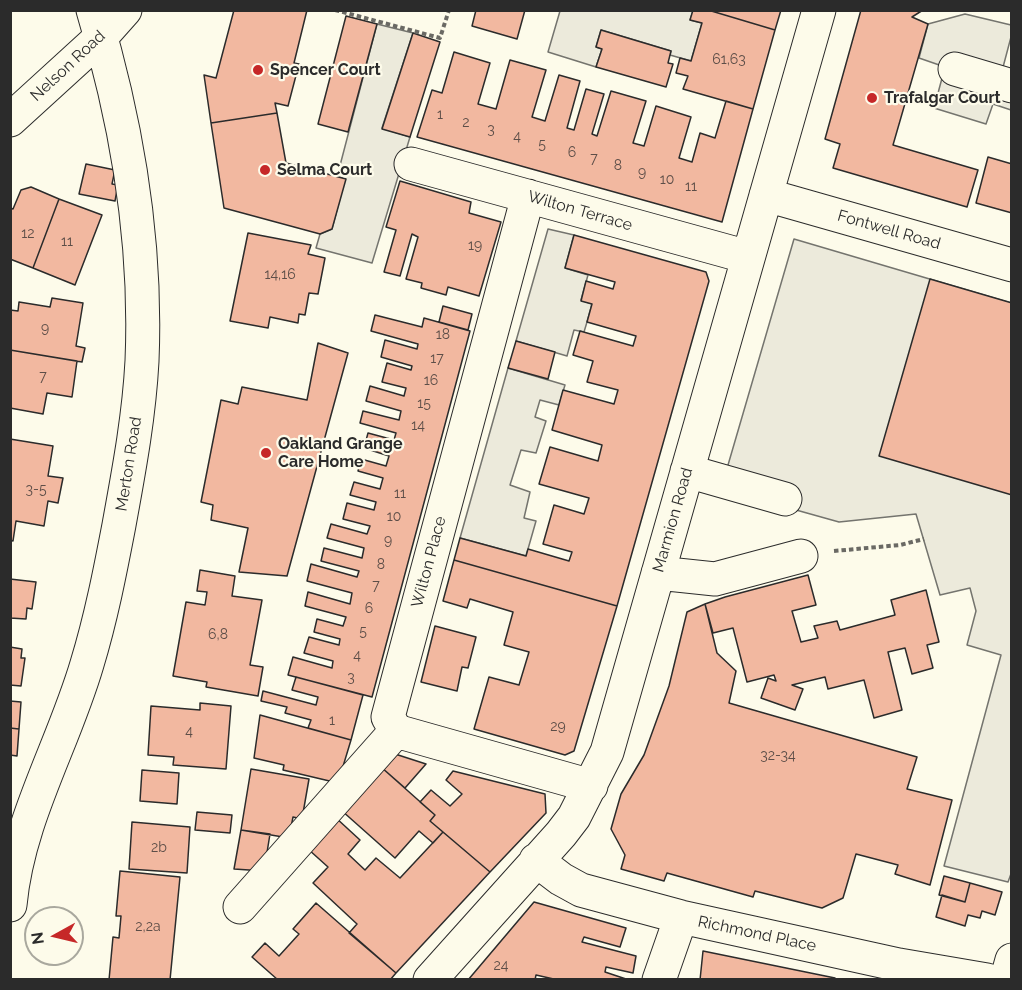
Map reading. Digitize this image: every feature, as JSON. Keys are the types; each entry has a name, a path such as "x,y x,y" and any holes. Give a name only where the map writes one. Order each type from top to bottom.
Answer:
{"street":[{"name":"Nelson Road","path":"10,120 97,24 124,10"},
{"name":"Marmion Road","path":"430,980 574,817 607,752 819,10"},
{"name":"Merton Road","path":"11,888 29,819 86,668 103,607 134,443 142,362 139,241 124,140 97,24"},
{"path":"955,69 1011,86"},
{"name":"Wilton Terrace","path":"411,164 748,257"},
{"name":"Fontwell Road","path":"766,195 1011,265"},
{"name":"Wilton Place","path":"396,731 388,717 528,196"},
{"path":"687,471 785,499"},
{"path":"658,573 715,579 801,556"},
{"path":"240,907 396,731 591,786"},
{"name":"Richmond Place","path":"536,861 581,890 681,917 899,965 1004,975"},
{"path":"659,980 681,917"}],"path":[{"path":"335,10 440,38 449,10"},
{"path":"801,556 900,545 924,539"}],"shaded area":[{"path":"560,11 693,11 690,20 702,23 691,61 670,55 671,51 601,30 596,47 602,49 596,67 548,52"},
{"path":"965,14 1011,25 1011,37 1002,71 1011,74 1011,110 993,104 986,124 934,108 945,67 919,58 928,24"},
{"path":"377,24 413,33 382,128 410,137 372,263 316,248 320,234 332,229 345,179 337,177"},
{"path":"548,229 574,235 565,268 588,275 581,300 592,304 584,332 574,330 567,356 516,341"},
{"path":"794,239 1011,303 1012,871 1008,882 944,866 1001,655 967,645 976,611 970,588 940,595 916,514 839,522 721,489"},
{"path":"508,368 565,385 559,405 540,400 535,417 546,421 536,453 521,450 510,485 530,492 524,518 536,521 526,556 460,538"}],"building":[{"name":"Spencer Court","path":"234,10 307,10 294,63 299,64 288,106 275,103 277,113 211,123 204,75 216,78"},
{"path":"476,10 525,10 517,39 472,26"},
{"path":"693,10 708,10 775,30 753,109 683,89 688,76 676,73 680,58 691,61 702,23 690,20"},
{"path":"708,10 781,10 775,30"},
{"name":"Trafalgar Court","path":"861,10 923,10 912,17 928,24 893,145 978,170 967,207 833,168 840,144 825,139"},
{"path":"346,16 377,24 348,132 318,124"},
{"path":"601,30 671,51 668,63 673,64 666,87 596,67 602,49 596,47"},
{"path":"413,33 440,42 410,137 382,129"},
{"path":"454,52 490,63 478,104 496,109 510,60 546,70 532,117 545,121 559,75 580,81 567,128 574,130 586,89 604,94 592,134 597,136 611,91 646,101 633,143 644,146 656,106 691,117 679,158 692,162 700,133 715,138 726,101 753,109 722,222 417,137 432,90 442,93"},
{"name":"Selma Court","path":"277,113 286,163 346,179 332,229 320,234 224,208 211,123"},
{"path":"988,157 1012,164 1012,213 976,203"},
{"path":"86,164 115,170 112,184 118,185 115,201 79,194"},
{"path":"400,181 471,202 469,213 501,222 479,296 448,287 446,295 421,288 422,283 406,279 418,237 412,234 400,276 384,272 396,230 386,227"},
{"path":"31,187 59,199 33,268 10,259 10,208 13,209 21,190"},
{"path":"59,199 102,215 75,285 33,268"},
{"path":"248,233 311,245 308,254 325,258 318,294 309,293 305,315 299,314 298,323 270,317 268,328 230,321"},
{"path":"574,235 706,272 709,281 617,606 454,560 460,538 526,556 528,549 569,561 572,552 543,544 554,505 584,514 589,498 539,484 550,447 598,461 602,445 552,430 563,390 614,404 618,390 587,382 593,361 573,355 580,331 633,346 636,336 587,322 592,304 581,301 586,281 613,289 615,282 565,268"},
{"path":"930,279 1012,303 1012,495 879,456"},
{"path":"52,298 83,303 76,346 85,348 82,362 10,350 10,310 18,311 19,302 50,307"},
{"path":"443,306 472,314 468,330 439,322"},
{"path":"375,315 422,327 424,318 470,331 372,697 288,675 293,657 332,668 333,661 304,653 309,637 339,645 340,639 314,632 317,619 343,626 346,617 305,606 308,592 350,604 352,593 307,581 311,564 357,577 359,571 321,561 324,548 362,558 364,548 327,538 331,524 367,534 370,526 343,519 347,503 374,510 376,502 350,495 354,482 380,489 383,478 358,471 361,459 386,466 389,456 364,448 368,433 394,440 396,433 360,423 363,411 399,420 401,411 366,401 370,386 404,396 406,388 382,382 387,363 411,370 412,366 381,357 385,340 417,349 418,344 371,331"},
{"path":"516,341 555,352 548,379 508,368"},
{"name":"Oakland Grange Care Home","path":"318,343 348,353 287,576 239,572 248,528 211,520 213,505 201,502 221,400 238,404 242,387 307,400"},
{"path":"10,350 77,361 72,397 47,393 43,414 10,408"},
{"path":"10,439 53,446 48,476 63,478 58,503 48,501 44,526 16,521 13,541 10,540"},
{"path":"454,560 617,606 574,751 565,755 474,729 489,677 519,685 529,652 504,645 513,612 470,599 467,608 443,601"},
{"path":"200,570 235,576 232,596 262,600 250,665 263,667 258,696 206,687 207,682 173,676 186,602 205,605 207,592 197,591"},
{"path":"808,575 816,605 792,611 801,642 818,638 814,626 837,621 840,630 895,615 891,600 926,590 939,642 927,645 933,668 912,674 905,648 888,652 902,710 874,718 864,680 828,689 825,677 792,685 803,689 795,710 761,698 768,678 776,681 774,675 747,682 733,628 713,633 705,604"},
{"path":"10,579 36,582 32,609 27,608 26,619 10,618"},
{"path":"705,604 717,653 736,671 729,703 917,757 907,789 952,800 930,885 895,874 898,865 856,854 843,898 822,908 755,891 753,897 667,873 664,881 621,869 625,855 611,829 621,794 644,755 669,686 687,612"},
{"path":"435,626 476,637 468,668 462,667 457,691 421,682"},
{"path":"10,647 22,649 21,658 25,658 21,686 10,685"},
{"path":"296,677 363,695 351,740 308,728 311,720 285,713 287,707 261,701 263,691 316,705 318,697 292,690"},
{"path":"10,701 21,702 19,729 10,728"},
{"path":"200,703 231,706 226,769 173,765 174,757 148,755 151,706 200,710"},
{"path":"260,715 351,740 338,783 283,770 284,765 254,758"},
{"path":"10,728 19,729 17,756 10,755"},
{"path":"392,753 426,764 405,788 381,767"},
{"path":"381,767 435,815 430,821 443,832 433,843 419,831 395,858 341,810"},
{"path":"251,769 309,779 302,819 293,817 289,838 241,830"},
{"path":"142,770 179,773 177,804 140,801"},
{"path":"453,771 545,794 546,813 490,872 430,821 435,815 420,802 431,790 450,806 462,794 446,780"},
{"path":"197,812 232,815 230,833 195,830"},
{"path":"335,817 360,840 348,854 365,870 376,858 400,878 443,832 490,872 396,973 349,933 357,924 313,883 328,867 308,849"},
{"path":"132,822 190,827 187,873 129,869"},
{"path":"241,830 270,834 264,871 234,869"},
{"path":"120,871 180,877 170,980 109,980 113,937 119,938 121,916 116,916"},
{"path":"944,876 970,883 965,902 939,895"},
{"path":"970,883 1002,892 995,915 982,911 980,918 968,915 965,926 936,917 942,895 965,902"},
{"path":"534,902 626,928 620,947 584,937 582,942 636,956 633,973 606,967 605,972 629,980 558,980 536,975 535,980 468,980"},
{"path":"316,903 396,973 390,980 278,980 252,957 265,943 279,956 299,934 293,929"},
{"path":"703,951 835,978 835,980 700,980"}],"place":[{"name":"Spencer Court","path":"258,70"},
{"name":"Trafalgar Court","path":"872,98"},
{"name":"Selma Court","path":"265,170"},
{"name":"Oakland Grange Care Home","path":"266,453"}]}
